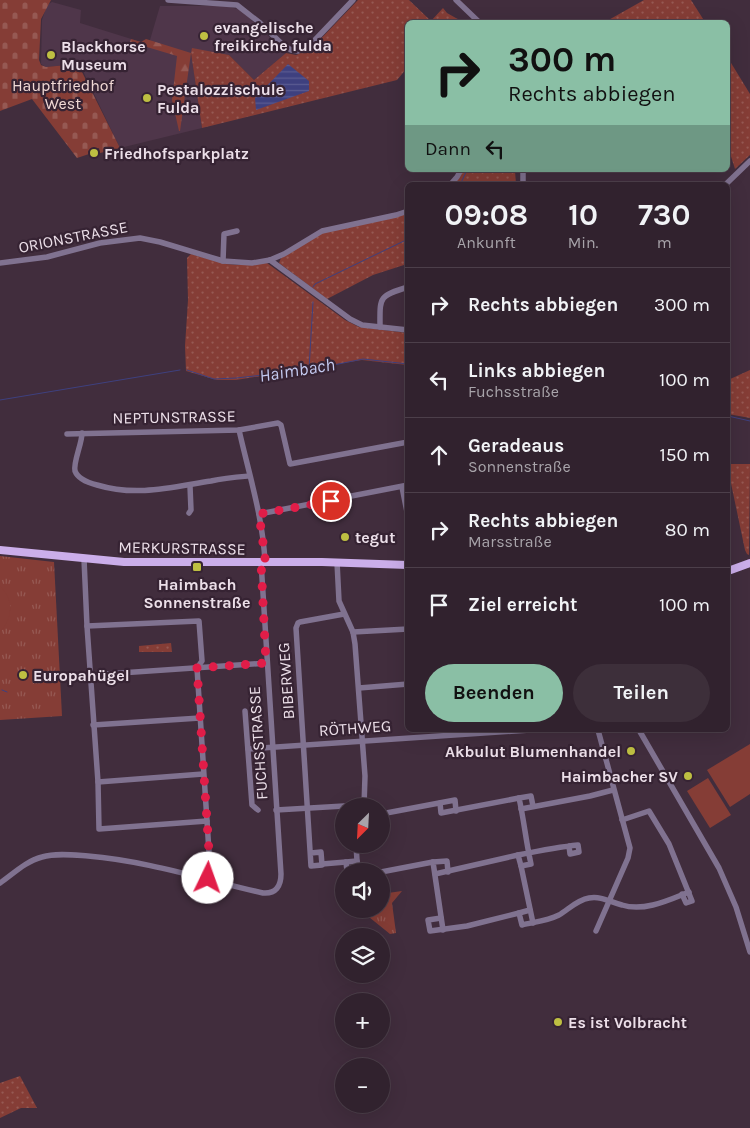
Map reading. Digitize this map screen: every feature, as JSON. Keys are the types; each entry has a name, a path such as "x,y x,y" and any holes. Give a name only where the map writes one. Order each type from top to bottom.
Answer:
{"main road":[{"name":"MERKURSTRASSE","path":"0,550 80,558 153,562 336,562 405,565"},
{"path":"730,570 750,563"}],"street":[{"path":"168,0 237,5 253,16 282,44 291,50 298,51 314,41 353,0"},
{"path":"456,0 478,20"},
{"path":"728,182 750,160"},
{"name":"ORIONSTRASSE","path":"0,263 47,257 100,243 140,238 160,242 222,261 252,263 270,260 291,251 322,231 405,212"},
{"path":"222,261 224,234 237,231"},
{"path":"270,260 350,319 362,325 405,330"},
{"path":"380,327 380,305 384,296 390,292 405,288"},
{"name":"NEPTUNSTRASSE","path":"67,434 239,430 275,423 280,424 290,464 405,443"},
{"name":"FUCHSSTRASSE","path":"208,878 268,893 276,890 281,878 266,663 264,546 259,514 239,430"},
{"path":"82,433 81,447 75,466 78,475 90,483 119,490 144,491 169,489 249,476"},
{"path":"189,512 191,510 190,486"},
{"path":"259,514 405,486"},
{"path":"80,558 91,676 99,829 207,821"},
{"path":"336,562 338,595 344,614 353,632 359,688 364,798"},
{"name":"BIBERWEG","path":"311,853 296,626 300,622 344,614"},
{"path":"0,883 36,859 56,855 90,856 124,861 208,878 210,867 197,668 202,662 199,620 87,626"},
{"path":"353,632 405,629"},
{"path":"91,676 266,663"},
{"path":"359,688 405,684"},
{"path":"245,712 252,806 258,810"},
{"path":"94,725 200,718"},
{"name":"RÖTHWEG","path":"248,749 499,732"},
{"path":"596,931 630,848 598,732"},
{"path":"640,732 719,868 736,907 750,952"},
{"path":"98,782 203,774"},
{"path":"521,809 613,790"},
{"path":"440,803 441,813 531,796 533,806"},
{"path":"519,798 531,864 521,866"},
{"path":"390,812 455,800 456,811"},
{"path":"276,810 335,807"},
{"path":"519,913 522,925 554,917 584,899 609,900 623,906 637,907 654,905 686,893 669,844 649,811 622,820"},
{"path":"435,874 518,855 569,846"},
{"path":"322,864 321,852 311,853 312,866 357,861 357,853"},
{"path":"518,855 533,923"},
{"path":"390,870 447,861 448,872"},
{"path":"433,862 443,930"},
{"path":"441,918 428,920 430,931 466,926 530,910"}],"shaded area":[{"name":"Pestalozzischule Fulda","path":"52,2 81,10 80,23 141,42 150,40 160,6 226,6 241,10 286,53 254,80 229,55 191,53 202,128 120,148 82,69 67,65 46,67 41,64 42,20 47,5"},
{"path":"288,64 309,81 309,91 256,110 255,98"}],"green space":[{"name":"Hauptfriedhof West","path":"0,0 51,0 41,19 39,60 41,65 46,67 67,65 81,70 120,148 100,153 99,148 88,151 89,154 77,158 32,99 0,111"},
{"path":"358,0 409,0 430,20 405,20 405,70 397,80 202,128 191,53 192,48 229,55 254,80 286,53 296,55 311,49"},
{"path":"644,0 691,0 704,20 609,20"},
{"path":"443,8 447,13 459,20 432,20"},
{"path":"131,39 141,42 146,39 191,53 180,131 172,100 177,56 130,42"},
{"path":"730,61 750,94 750,155 735,169 730,153"},
{"path":"462,172 515,172 516,182 456,182"},
{"path":"405,213 405,265 373,275 327,299 279,263 281,258 322,233"},
{"path":"191,254 226,264 267,263 345,320 359,327 405,333 405,365 362,360 236,380 217,380 186,371 187,258"},
{"path":"750,370 750,418 730,414 730,379"},
{"path":"730,464 750,464 749,555 745,550 730,479"},
{"path":"0,556 54,562 62,716 0,720"},
{"path":"0,586 8,597 10,609 7,621 0,632"},
{"path":"171,643 172,652 139,652 139,646"},
{"path":"750,744 750,794 730,807 707,770"},
{"path":"708,778 731,815 710,828 687,791"},
{"path":"402,891 392,903 396,933 390,934 390,928 383,928 370,918 390,918 390,893"},
{"path":"20,1076 37,1108 21,1108 0,1118 0,1083"}],"waterway":[{"path":"461,182 466,172"},
{"path":"313,287 315,284 405,240"},
{"path":"309,369 313,302"},
{"name":"Haimbach","path":"187,370 214,379 309,370 363,359 405,364"},
{"name":"Haimbach","path":"0,400 180,370"},
{"name":"Haimbach","path":"730,416 750,421"},
{"path":"2,690 7,692"}],"place":[{"name":"evangelische freikirche fulda","path":"204,36"},
{"name":"Blackhorse Museum","path":"51,55"},
{"name":"Pestalozzischule Fulda","path":"147,98"},
{"name":"Friedhofsparkplatz","path":"94,153"},
{"name":"tegut","path":"345,537"},
{"name":"Haimbach Sonnenstraße","path":"197,567"},
{"name":"Europahügel","path":"23,675"},
{"name":"Akbulut Blumenhandel","path":"631,751"},
{"name":"Haimbacher SV","path":"688,776"},
{"name":"Es ist Volbracht","path":"558,1022"}],"route":[{"path":"208,878 210,867 197,668 266,663 261,562 265,562 265,557 259,514 331,501"}]}
